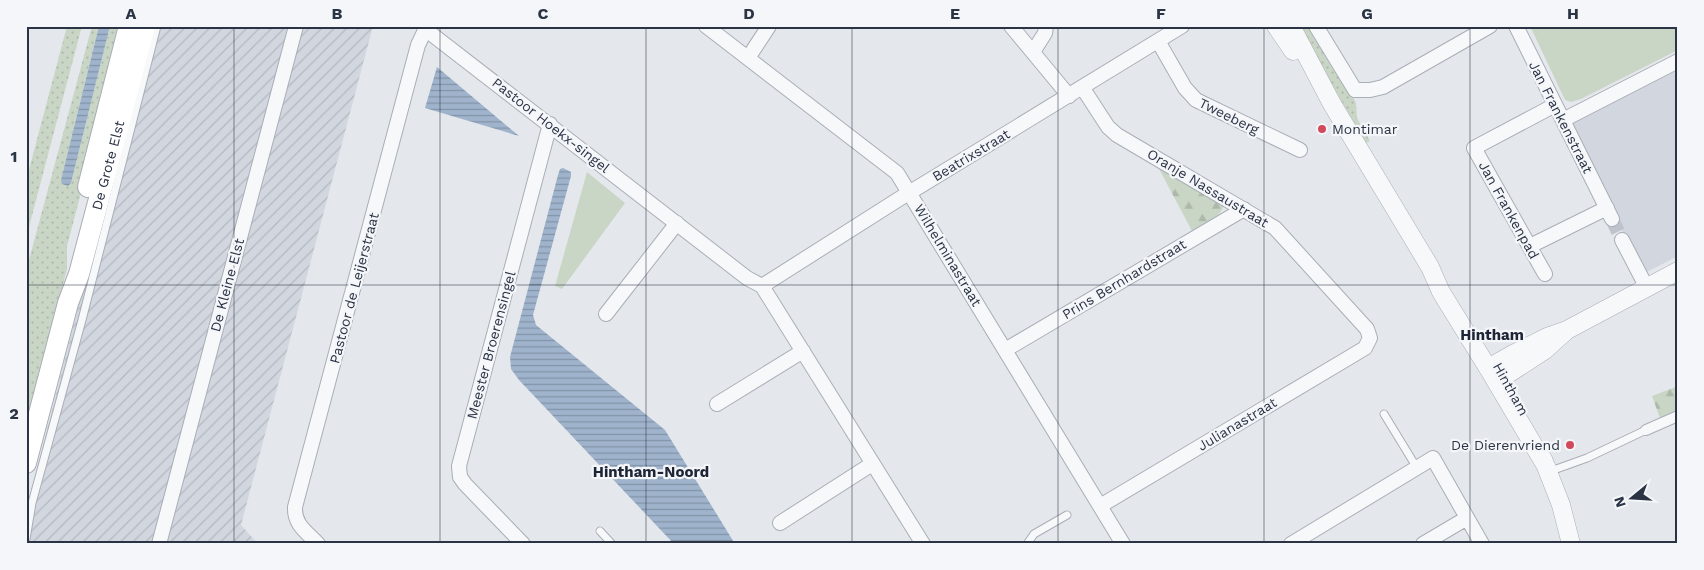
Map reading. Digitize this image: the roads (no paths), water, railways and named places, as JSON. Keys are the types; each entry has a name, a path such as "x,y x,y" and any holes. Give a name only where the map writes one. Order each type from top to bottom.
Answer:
{"main road":[{"name":"De Grote Elst","path":"68,302 70,273 83,208 129,26"},
{"name":"De Grote Elst","path":"26,462 68,302 79,274 144,26"}],"street":[{"name":"De Kleine Elst","path":"160,544 296,26"},
{"name":"Wilhelminastraat","path":"706,26 897,173 1123,544"},
{"path":"748,58 769,26"},
{"path":"1011,26 1069,96"},
{"path":"1033,52 1046,26"},
{"name":"Beatrixstraat","path":"762,286 910,192 1182,26"},
{"name":"Hintham","path":"1276,26 1332,104"},
{"name":"Hintham","path":"1291,26 1332,104 1430,267 1441,292 1498,371 1547,470 1561,505 1571,544"},
{"path":"1316,26 1355,90 1370,90 1383,87 1490,26"},
{"name":"Jan Frankenstraat","path":"1516,26 1609,214 1530,246"},
{"name":"Pastoor Hoekx-singel","path":"426,28 748,278 762,286 923,544"},
{"name":"Pastoor de Leijerstraat","path":"318,544 299,525 294,517 295,507 418,45 426,28"},
{"name":"Tweeberg","path":"1158,41 1184,88 1196,100 1300,150"},
{"path":"1562,120 1678,61"},
{"name":"Oranje Nassaustraat","path":"1082,87 1108,127 1117,135 1244,208 1275,228 1366,329 1370,338"},
{"name":"Jan Frankenpad","path":"1545,274 1474,148 1555,105"},
{"name":"Meester Broerensingel","path":"524,544 465,484 460,477 459,466 550,124"},
{"name":"Prins Bernhardstraat","path":"1005,350 1244,208"},
{"path":"606,314 677,223"},
{"path":"1622,240 1647,288"},
{"path":"1498,371 1547,336 1567,330 1647,288 1676,277"},
{"name":"Julianastraat","path":"1100,506 1365,348 1370,338"},
{"path":"717,404 803,351"},
{"path":"1646,430 1678,416"},
{"path":"1291,544 1433,458 1482,544"},
{"path":"780,523 872,464"},
{"path":"1423,544 1467,518"}],"lane":[{"path":"26,538 32,503 82,320 158,26"},
{"path":"1384,414 1417,468"},
{"path":"1547,470 1587,458 1646,430"},
{"path":"1027,544 1034,534 1068,515"},
{"path":"600,531 612,544"}],"water":[{"path":"99,26 110,26 71,183 68,186 62,184 61,180"},
{"path":"437,67 519,136 425,108"},
{"path":"563,168 571,172 571,176 533,315 536,325 665,430 735,544 674,544 519,380 511,369 510,357 558,175 560,169"}],"tunnel":[{"path":"1612,219 1622,240"}],"place":[{"name":"Montimar","path":"1322,129"},
{"name":"De Dierenvriend","path":"1570,445"}],"district":[{"name":"Hintham","path":"1492,335"},
{"name":"Hintham-Noord","path":"651,472"}]}
